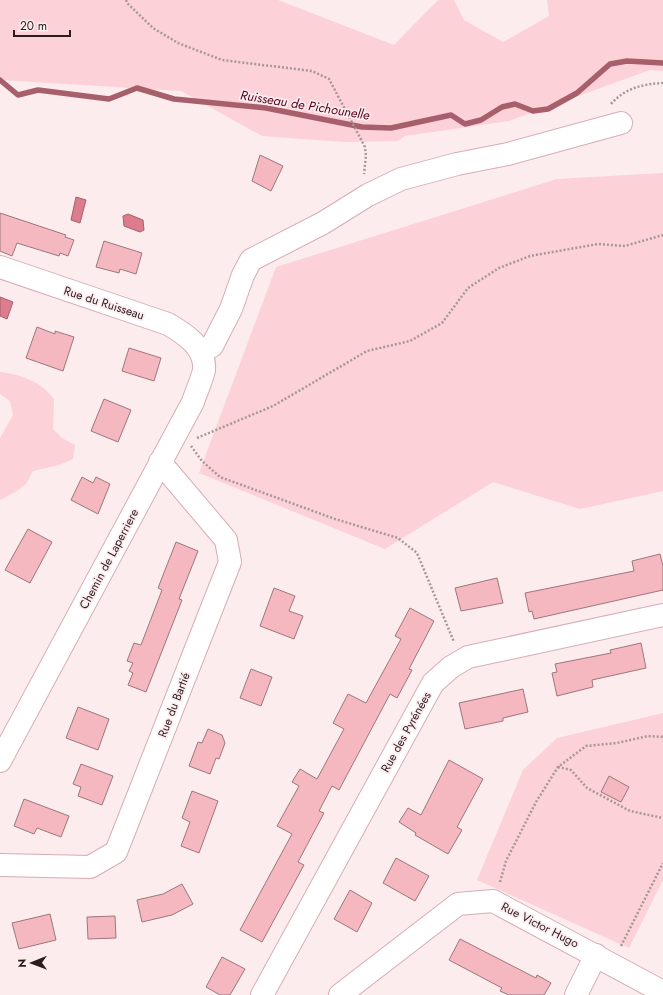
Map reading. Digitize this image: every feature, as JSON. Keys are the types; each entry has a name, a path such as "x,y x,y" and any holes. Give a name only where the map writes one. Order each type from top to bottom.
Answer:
{"street":[{"path":"200,351 212,346 251,260 323,223 368,195 401,179 457,164 508,154 615,115"},
{"name":"Rue du Ruisseau","path":"0,267 168,324 187,336 200,351"},
{"name":"Chemin de Laperriere","path":"0,761 173,450 193,402 204,370 200,351"},
{"name":"Rue du Bartié","path":"0,865 90,867 116,852 230,562 226,540 173,450"},
{"name":"Rue des Pyrénées","path":"262,995 433,683 451,667 468,657 663,615"},
{"name":"Rue Victor Hugo","path":"340,995 458,904 494,901 663,992"},
{"path":"576,995 604,960"}],"path":[{"path":"126,0 127,3 153,28 178,43 222,60 312,70 329,79 365,146 366,156 363,182 368,195"},
{"path":"615,115 618,96 628,90 650,84 663,83"},
{"path":"173,450 272,406 367,351 410,341 442,323 468,288 499,268 530,256 598,244 625,246 663,235"},
{"path":"173,450 202,461 220,477 335,519 398,538 417,553 462,660"},
{"path":"494,901 506,861 536,802 558,767 586,746 617,744 648,736 663,737"},
{"path":"558,767 572,770 587,788 630,811 663,818"},
{"path":"604,960 663,863"}],"shaded area":[{"path":"0,0 278,0 394,45 438,0 454,0 464,20 503,42 549,16 547,0 663,0 663,71 650,70 509,121 405,136 398,141 343,142 262,136 181,91 0,80"},
{"path":"663,173 663,491 580,509 493,482 385,549 199,473 276,267 557,179"},
{"path":"76,197 86,200 80,223 71,220"},
{"path":"128,214 143,220 144,230 140,232 124,226 123,216"},
{"path":"0,297 13,302 7,319 0,316"},
{"path":"0,372 23,377 37,383 49,393 54,399 53,429 62,438 75,445 73,459 59,465 33,471 26,484 0,500 0,438 13,415 10,401 0,394"},
{"path":"663,713 663,880 629,948 477,880 523,770 557,738"}],"building":[{"path":"260,155 283,166 271,191 252,181"},
{"path":"0,213 66,235 65,237 74,240 68,256 60,253 59,256 17,243 12,256 0,251"},
{"path":"104,241 142,253 136,274 120,269 119,273 96,267"},
{"path":"37,327 55,334 55,331 74,337 63,371 26,358"},
{"path":"129,348 161,358 154,381 122,371"},
{"path":"104,399 131,410 118,442 91,431"},
{"path":"82,477 93,483 96,477 110,484 98,514 71,500"},
{"path":"28,529 52,542 30,583 5,570"},
{"path":"176,542 198,551 179,599 182,600 146,692 128,685 133,673 129,671 133,663 127,661 134,643 141,645 162,590 158,588"},
{"path":"660,554 663,566 663,590 534,619 532,611 529,612 525,593 634,571 632,561"},
{"path":"497,578 503,603 461,611 455,588"},
{"path":"274,588 295,596 289,611 303,616 294,639 260,626"},
{"path":"410,608 434,621 409,669 412,670 397,698 390,694 339,790 332,786 319,811 324,813 298,862 304,865 262,942 240,930 292,834 277,826 299,786 292,782 300,769 317,779 344,729 333,723 348,694 366,703 401,639 395,636"},
{"path":"641,643 646,668 592,680 593,687 557,696 552,673 557,672 555,664 611,653 610,650"},
{"path":"251,669 272,677 261,706 240,698"},
{"path":"523,689 528,712 503,718 503,721 465,729 459,703"},
{"path":"78,707 109,719 98,750 66,738"},
{"path":"208,729 222,735 225,743 219,759 216,758 210,774 189,766 198,742 202,743"},
{"path":"449,760 483,779 457,827 462,830 448,854 415,835 416,833 399,822 408,808 421,815"},
{"path":"81,764 113,776 102,805 78,796 81,787 73,784"},
{"path":"609,776 629,787 621,802 601,792"},
{"path":"192,791 218,801 199,853 181,846 190,822 182,818"},
{"path":"24,799 69,816 61,837 37,828 34,834 14,826"},
{"path":"396,858 429,876 415,901 383,883"},
{"path":"182,884 193,904 172,915 142,922 137,900 163,894"},
{"path":"350,890 372,903 357,932 334,919"},
{"path":"50,914 56,940 19,949 12,923"},
{"path":"115,916 116,938 88,939 87,917"},
{"path":"460,939 536,978 537,975 551,983 544,995 509,995 500,991 502,988 449,960"},
{"path":"222,957 245,969 230,995 220,995 206,987"}],"waterway":[{"name":"Ruisseau de Pichounelle","path":"0,80 18,95 38,90 109,99 137,88 174,99 266,108 362,127 391,128 451,115 465,124 481,120 502,107 515,104 533,111 548,109 577,93 610,64 627,61 663,63"}]}
